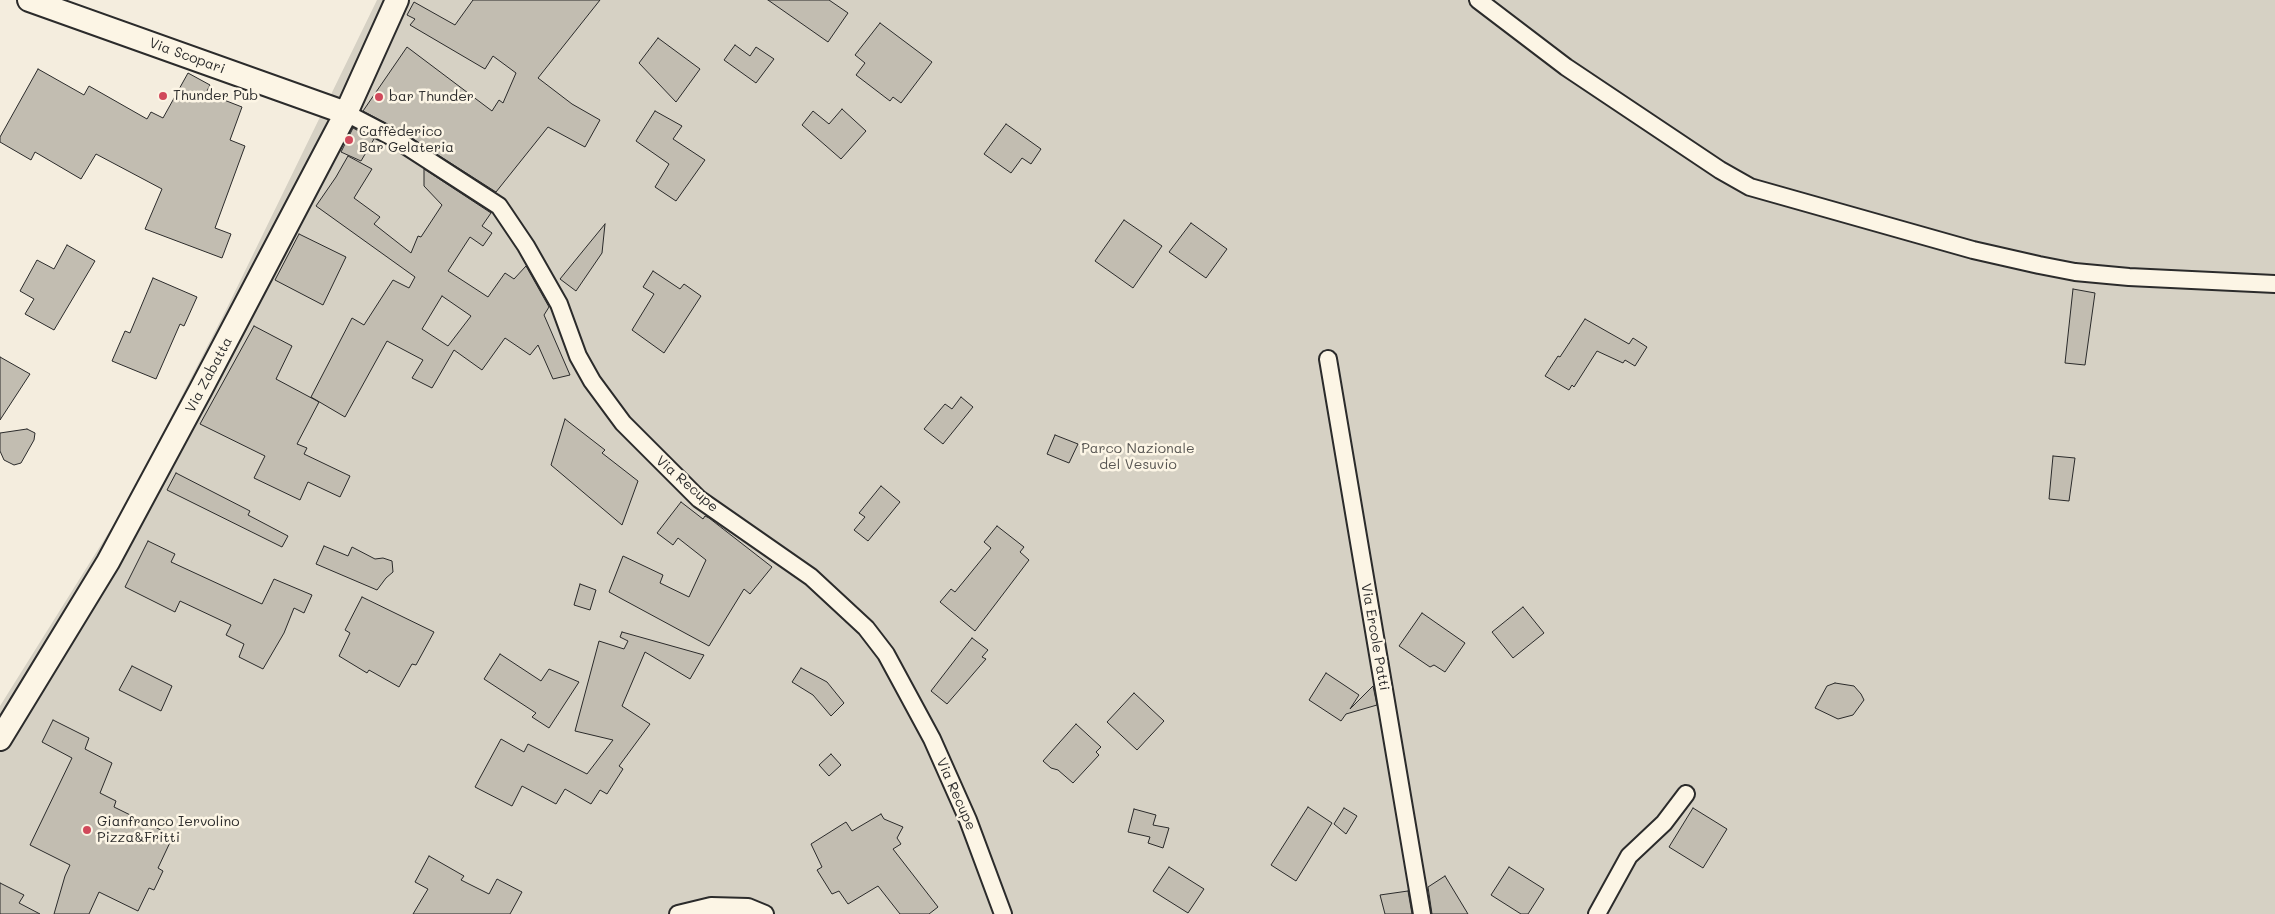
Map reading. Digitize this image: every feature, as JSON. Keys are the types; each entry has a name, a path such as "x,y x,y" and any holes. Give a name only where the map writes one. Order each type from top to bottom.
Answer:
{"street":[{"name":"Via Scopari","path":"29,0 346,113"},
{"name":"Via Zabatta","path":"0,739 108,562 266,268 346,113 397,0"},
{"path":"1478,0 1566,67 1720,170 1750,187 1973,250 2075,272 2129,277 2275,284"},
{"name":"Via Recupe","path":"346,113 394,138 499,206 526,246 559,304 578,356 592,381 623,422 699,499 812,577 866,628 899,676 932,739 968,820 1003,914"},
{"name":"Via Ercole Patti","path":"1328,359 1422,914"},
{"path":"1597,914 1629,856 1664,823 1686,794"},
{"path":"678,914 711,906 748,907 765,914"}],"green space":[{"name":"Parco Nazionale del Vesuvio","path":"377,0 2275,0 2275,914 0,914 0,706 124,508 226,310"}],"building":[{"path":"473,0 600,0 538,78 572,104 600,120 585,147 548,127 496,192 399,130 363,111 407,47 492,111 499,100 503,103 516,73 493,56 485,69 410,25 415,19 407,15 414,2 455,25"},
{"path":"768,0 829,0 848,13 828,42"},
{"path":"880,23 932,62 901,103 893,97 890,101 856,75 865,63 855,55"},
{"path":"658,38 700,69 676,102 639,63"},
{"path":"735,45 750,56 756,47 774,59 756,83 724,60"},
{"path":"38,69 84,95 89,86 147,119 151,112 163,118 188,73 210,85 206,93 242,107 230,140 245,146 215,228 231,234 222,258 145,229 162,189 96,154 81,179 35,152 31,160 0,142 0,137"},
{"path":"842,109 866,131 841,159 802,125 813,111 829,124"},
{"path":"655,111 682,126 673,139 705,160 676,201 655,187 669,164 636,141"},
{"path":"1006,124 1041,149 1031,164 1022,158 1011,173 984,154"},
{"path":"353,128 374,139 361,161 341,152"},
{"path":"348,156 372,169 354,198 380,217 374,224 411,253 418,236 421,237 442,205 424,186 424,169 491,213 482,226 492,233 483,246 470,237 448,271 488,297 505,273 514,279 526,266 549,307 544,315 570,375 553,379 538,345 530,355 505,338 482,370 454,350 432,388 412,378 423,360 387,341 345,417 311,397 352,318 364,325 393,280 409,288 415,277 316,206","holes":["442,296 471,316 448,346 422,329"]},
{"path":"1124,220 1162,246 1133,288 1095,261"},
{"path":"1191,223 1227,249 1206,278 1169,252"},
{"path":"605,224 602,253 576,291 560,279"},
{"path":"299,234 346,257 323,305 275,280"},
{"path":"67,245 95,261 54,330 25,314 34,299 20,291 37,260 54,269"},
{"path":"653,271 680,289 684,284 701,296 664,353 632,330 654,294 643,287"},
{"path":"153,278 197,297 184,326 180,324 156,379 112,361 125,331 130,333"},
{"path":"2073,289 2095,293 2085,365 2065,363"},
{"path":"1585,319 1629,344 1633,338 1647,347 1635,366 1625,360 1623,363 1597,351 1574,387 1572,385 1569,390 1545,376"},
{"path":"254,326 292,346 276,379 319,402 297,444 307,448 304,454 350,476 340,497 308,482 300,500 254,478 265,456 200,424"},
{"path":"0,357 30,374 0,420"},
{"path":"961,397 973,407 943,444 924,429 945,404 952,409"},
{"path":"565,419 605,450 602,453 638,481 622,525 551,465"},
{"path":"27,429 35,433 34,440 21,463 14,465 4,460 0,451 0,433"},
{"path":"1055,435 1078,444 1069,463 1047,454"},
{"path":"2053,456 2075,458 2069,501 2049,499"},
{"path":"176,473 250,511 248,515 288,536 282,547 167,490"},
{"path":"881,486 900,502 868,541 854,530 865,517 859,513"},
{"path":"681,502 703,519 705,516 709,518 772,567 750,594 744,589 709,646 609,592 623,556 663,575 660,583 689,597 706,560 678,538 673,545 657,533"},
{"path":"997,526 1024,547 1020,552 1029,560 975,631 940,602 951,589 955,592 991,548 984,542"},
{"path":"148,541 175,554 171,562 262,604 274,579 312,595 304,613 294,608 284,633 263,669 239,657 244,644 226,635 231,625 180,601 175,612 125,587"},
{"path":"324,546 348,556 352,547 375,559 383,558 392,561 393,572 377,590 316,564"},
{"path":"580,584 596,590 590,610 574,605"},
{"path":"362,597 434,632 416,665 412,664 399,687 369,670 367,673 339,656 350,633 345,630"},
{"path":"1523,607 1544,633 1513,658 1492,632"},
{"path":"1422,613 1465,643 1445,672 1434,665 1430,667 1399,646"},
{"path":"622,632 704,655 690,679 645,652 622,706 650,724 619,766 623,769 607,794 600,790 591,804 565,789 556,804 522,786 512,806 475,787 501,739 524,752 528,744 587,774 613,740 575,731 599,641 624,649 628,641 620,637"},
{"path":"972,638 988,650 982,657 986,659 947,704 931,691"},
{"path":"500,654 541,681 549,669 579,682 549,728 532,717 536,713 484,679"},
{"path":"132,666 172,686 161,711 119,690"},
{"path":"801,668 827,682 844,703 831,716 813,695 792,682"},
{"path":"1326,673 1359,695 1350,709 1373,686 1377,705 1346,714 1341,721 1309,700"},
{"path":"1835,683 1854,686 1861,694 1864,700 1853,715 1838,719 1815,708 1827,686"},
{"path":"1134,693 1164,721 1137,750 1107,722"},
{"path":"53,720 89,738 85,749 112,763 100,793 116,801 114,807 173,836 158,868 163,871 154,890 149,888 138,911 99,892 89,914 54,914 70,865 30,845 72,758 42,742"},
{"path":"1076,724 1101,747 1096,752 1099,755 1073,783 1058,770 1051,768 1043,761"},
{"path":"831,754 841,765 829,776 819,765"},
{"path":"1308,807 1332,823 1296,881 1271,865"},
{"path":"1344,808 1357,816 1346,834 1334,824"},
{"path":"1693,808 1727,829 1703,868 1669,847"},
{"path":"1134,809 1156,815 1153,825 1169,828 1163,848 1148,843 1150,837 1128,832"},
{"path":"881,814 884,819 903,827 897,838 901,844 893,849 938,907 929,914 900,914 878,886 848,904 839,891 832,894 817,870 822,867 811,844 846,822 852,831"},
{"path":"429,856 464,876 461,880 489,894 497,879 522,892 510,914 413,914 428,889 415,882"},
{"path":"1169,867 1204,889 1188,913 1153,891"},
{"path":"1509,867 1544,889 1528,914 1521,914 1491,895"},
{"path":"1445,876 1468,914 1432,914 1428,887"},
{"path":"0,883 24,895 19,903 40,914 0,914"},
{"path":"1408,891 1412,914 1385,914 1380,895"}],"place":[{"name":"Thunder Pub","path":"163,96"},
{"name":"bar Thunder","path":"379,97"},
{"name":"Caffèderico Bar Gelateria","path":"349,140"},
{"name":"Gianfranco Iervolino Pizza&Fritti","path":"87,830"}]}
